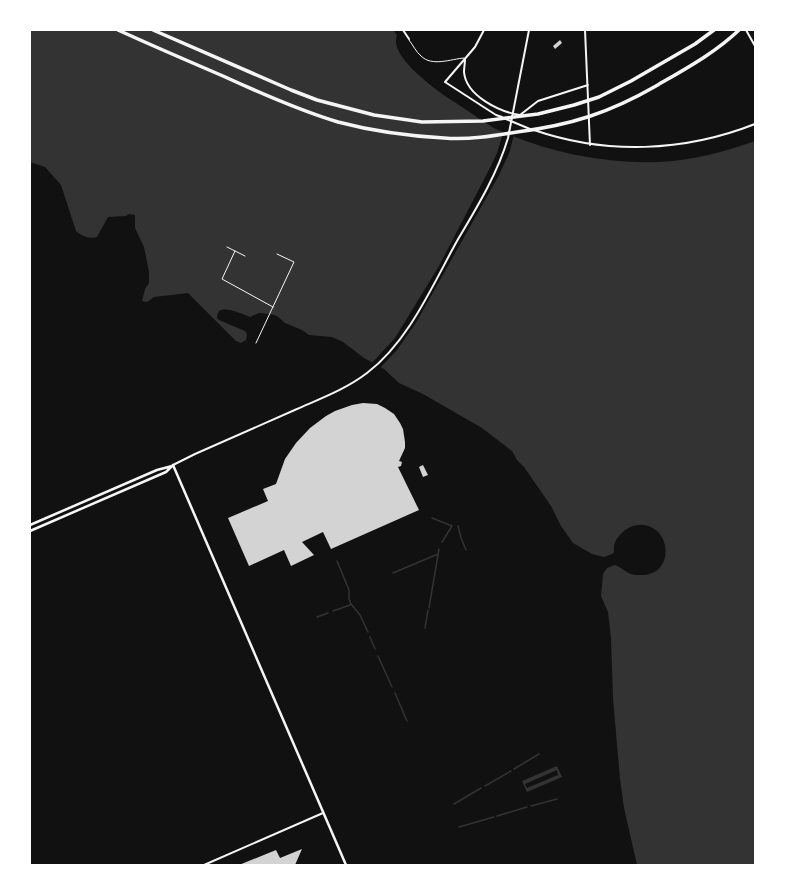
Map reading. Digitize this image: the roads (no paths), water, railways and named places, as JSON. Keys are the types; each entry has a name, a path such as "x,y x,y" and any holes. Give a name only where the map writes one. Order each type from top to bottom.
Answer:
{"highway":[{"path":"118,30 245,86 314,114 359,127 445,138 483,137 542,129 580,120 605,112 633,99 704,58 730,39 739,30"},
{"path":"153,30 317,100 374,115 422,122 491,120 538,114 580,103 599,97 631,81 695,44 714,30"}],"street":[{"path":"403,30 409,39"},
{"path":"484,30 480,40 445,82 502,117 552,136 590,145 637,148 671,146 714,138 755,124"},
{"path":"30,525 164,467 173,465 332,394 357,379 384,357 406,331 438,276 503,153 508,138 529,30"},
{"path":"585,30 590,145"},
{"path":"746,30 755,46"},
{"path":"466,58 464,72 468,85 479,97 507,113 520,115 538,101 588,85"},
{"path":"30,531 166,472 173,465"},
{"path":"173,465 346,865"},
{"path":"204,865 323,813"}],"lane":[{"path":"409,39 420,56 427,59 446,61 466,58"}],"waterway":[{"path":"432,518 452,526 442,542"},
{"path":"458,526 466,550"},
{"path":"429,608 439,549"},
{"path":"393,573 438,554"},
{"path":"337,561 349,590 349,599 351,604 360,615 368,632"},
{"path":"333,611 350,605"},
{"path":"425,628 428,610"},
{"path":"317,617 328,613"},
{"path":"370,637 375,649"},
{"path":"378,656 392,687"},
{"path":"395,693 407,721"},
{"path":"514,769 539,754"},
{"path":"485,786 511,771"},
{"path":"454,804 481,788"},
{"path":"531,806 557,799"},
{"path":"497,816 527,807"},
{"path":"459,827 494,817"}]}
